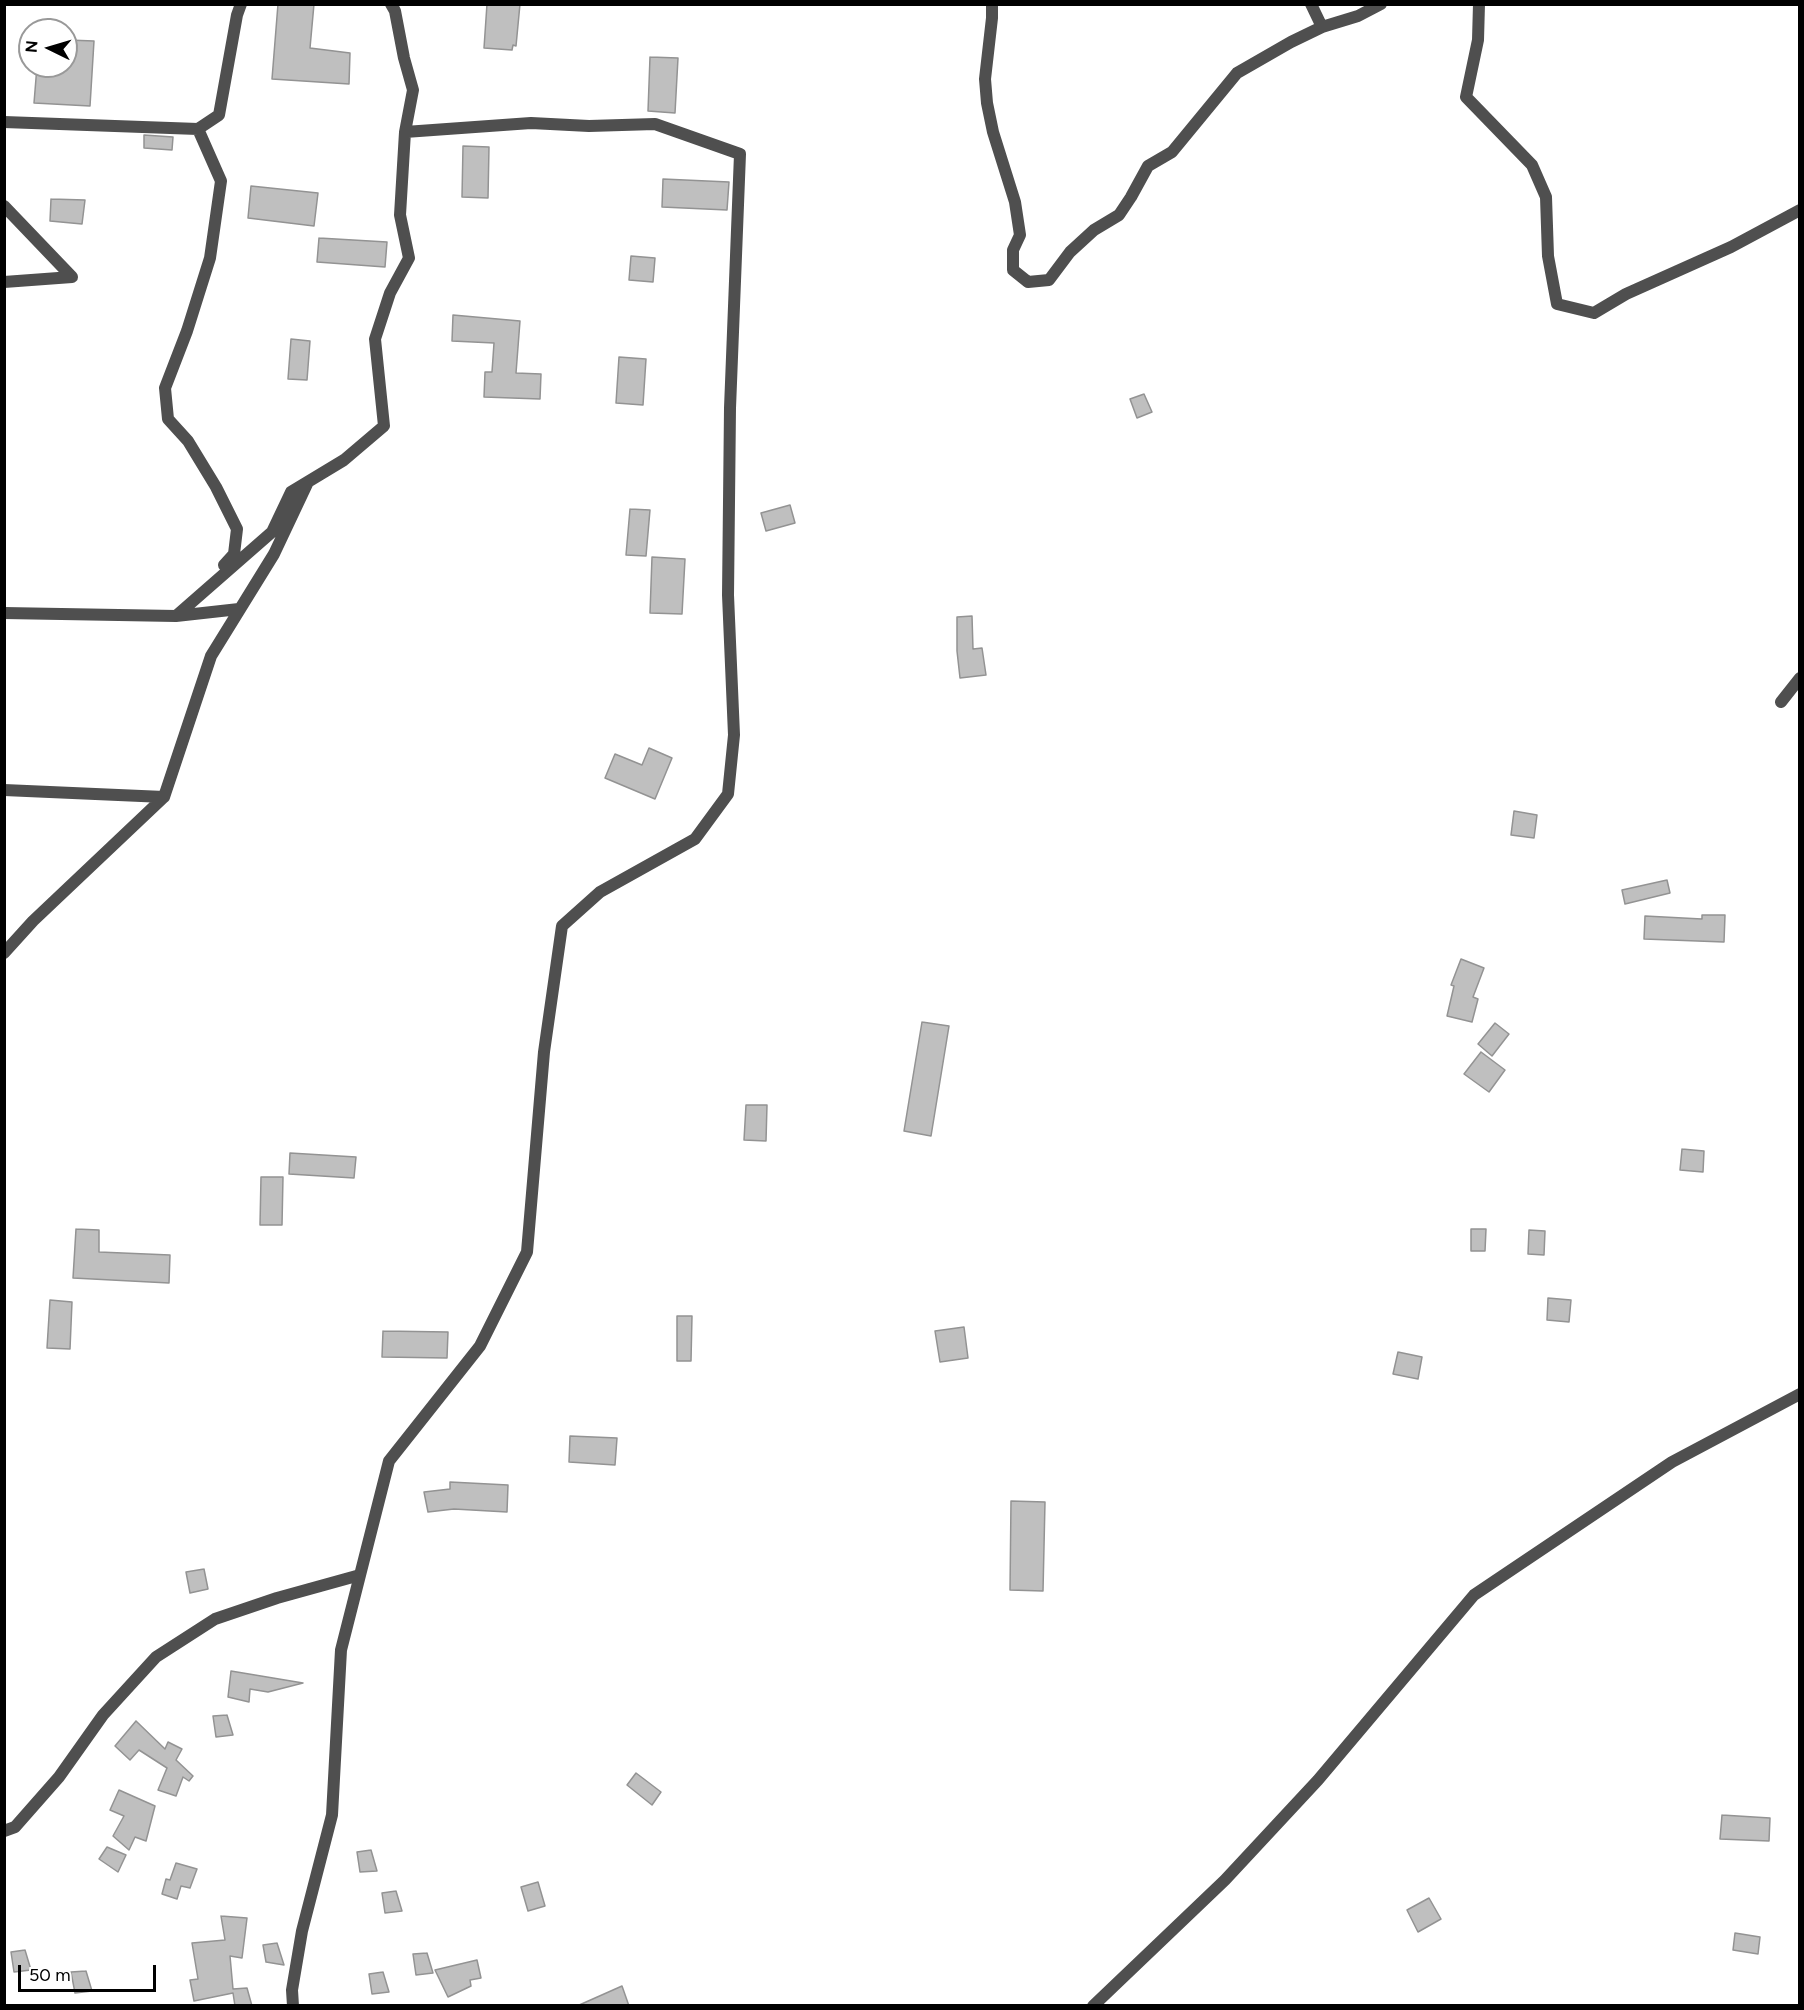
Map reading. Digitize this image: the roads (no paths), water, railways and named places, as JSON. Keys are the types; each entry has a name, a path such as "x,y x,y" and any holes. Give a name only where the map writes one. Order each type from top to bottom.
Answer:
{"street":[{"path":"4,122 198,129 219,115 241,4"},
{"path":"176,615 272,532 291,492 344,460 384,426 375,339 390,293 409,258 400,215 405,132 413,90 395,11 391,4"},
{"path":"992,4 984,79 987,103 993,132 1015,202 1020,236 1013,250 1013,270 1028,282 1049,280 1070,252 1094,230 1119,215 1148,166 1172,152 1237,73 1322,27 1358,16 1381,4"},
{"path":"1311,4 1322,27"},
{"path":"1479,4 1478,40 1466,97 1532,165 1542,186 1546,197 1548,256 1557,303 1594,313 1626,294 1731,247 1800,210"},
{"path":"292,2006 292,1990 302,1931 332,1815 341,1650 388,1461 480,1346 527,1252 544,1052 562,926 600,892 695,838 728,794 734,735 728,595 730,408 740,154 655,124 589,126 531,123 405,132"},
{"path":"176,615 234,554 237,529 216,487 188,441 168,419 165,388 187,332 210,258 221,181 198,129"},
{"path":"4,206 72,277 4,282"},
{"path":"4,953 33,921 164,797 211,656 279,544 308,482"},
{"path":"4,613 176,615 239,609"},
{"path":"1781,702 1800,678"},
{"path":"4,790 164,797"},
{"path":"1093,2006 1233,1872 1318,1780 1474,1594 1672,1462 1800,1394"},
{"path":"4,1831 15,1827 44,1794 103,1715 156,1657 215,1619 277,1598 360,1575"}]}
